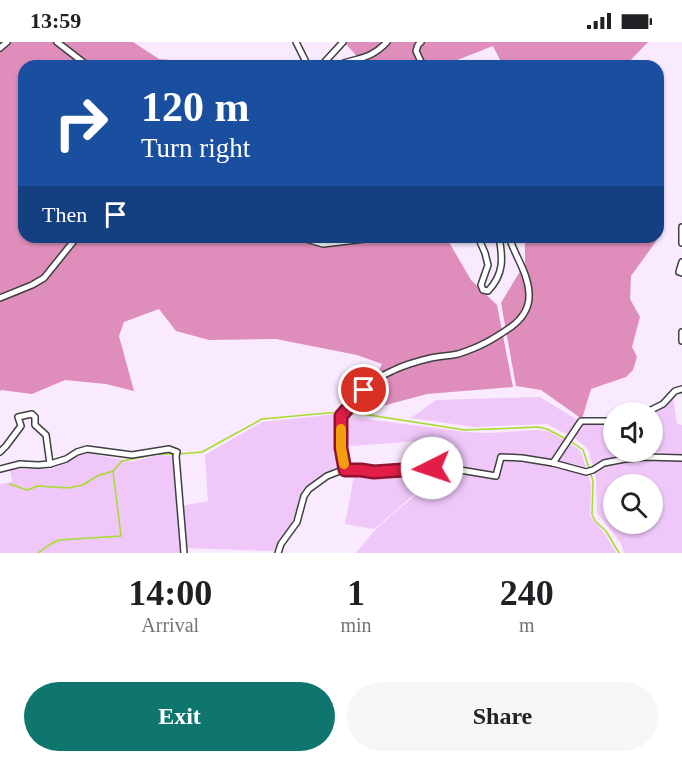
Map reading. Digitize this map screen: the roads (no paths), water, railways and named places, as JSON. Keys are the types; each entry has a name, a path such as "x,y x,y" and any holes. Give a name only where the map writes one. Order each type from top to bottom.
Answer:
{"street":[{"path":"0,48 7,42"},
{"path":"57,42 80,60"},
{"path":"296,42 305,60"},
{"path":"326,60 343,42"},
{"path":"359,60 372,55 387,42"},
{"path":"420,60 416,51 421,42"},
{"path":"682,228 682,243"},
{"path":"0,298 44,278 72,243"},
{"path":"481,243 488,266 481,285 483,290 488,291 497,281 501,267 499,243"},
{"path":"345,470 341,448 341,416 378,378 409,364 455,354 484,344 519,321 528,305 530,294 527,279 512,243"},
{"path":"682,262 679,272 682,273"},
{"path":"682,333 682,341"},
{"path":"663,404 675,391 682,389"},
{"path":"0,452 21,426 18,417 32,414 35,417 35,425 46,435 50,464"},
{"path":"553,463 581,421 603,421"},
{"path":"0,469 20,464 50,464 87,450 132,455 169,449 177,452 184,553"},
{"path":"278,553 281,544 297,522 304,496 309,489 327,476 345,470 374,472 442,467 496,476 501,457 553,463 586,472 604,463 624,459 682,458"}],"waterway":[{"path":"179,454 202,452 262,419 342,413"},
{"path":"347,413 465,430 538,427 566,439"},
{"path":"570,441 583,450 589,468"},
{"path":"10,484 27,490 38,486 68,488 83,485 97,476 113,471 122,461 157,454 174,454"},
{"path":"38,553 59,540 121,536 113,471"},
{"path":"590,472 593,481 592,515 606,531 619,553"}]}
